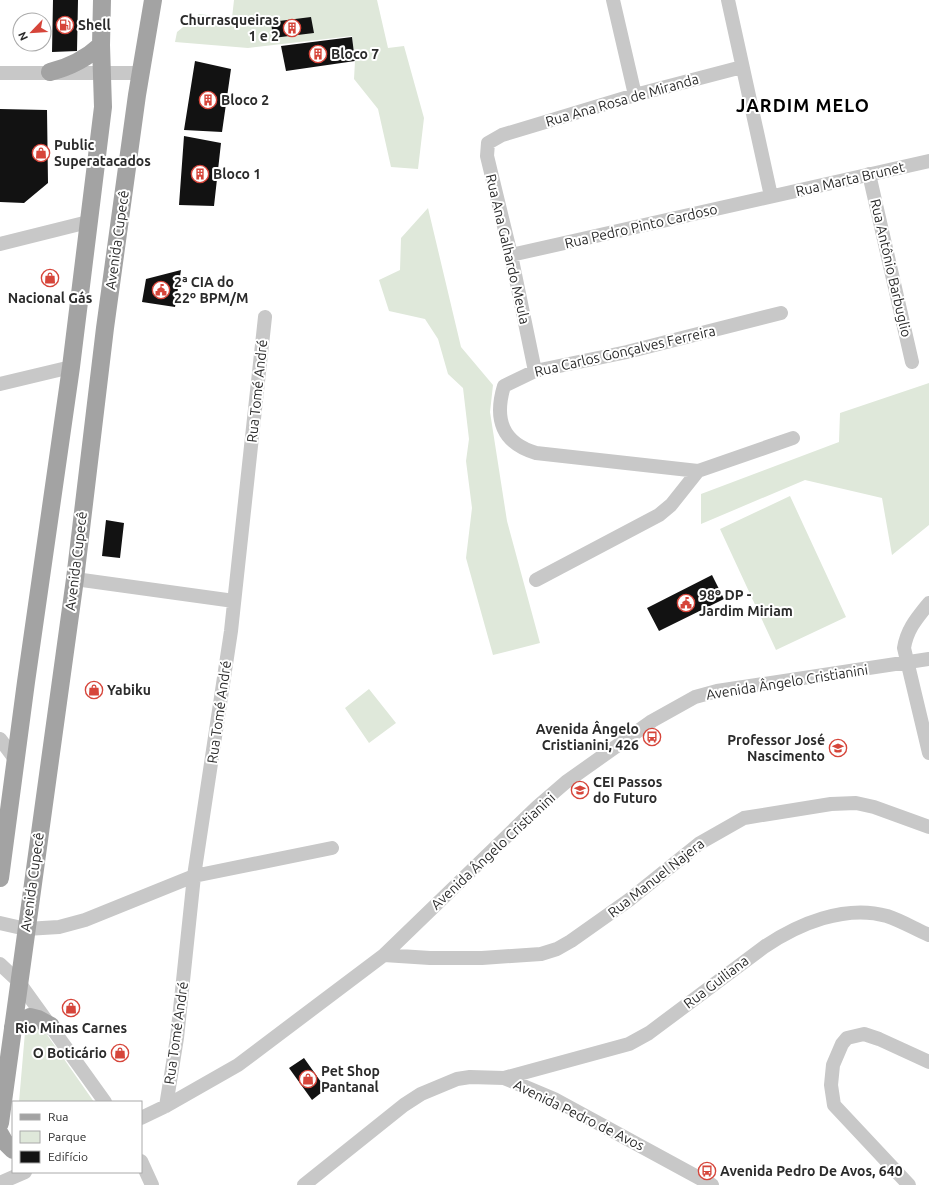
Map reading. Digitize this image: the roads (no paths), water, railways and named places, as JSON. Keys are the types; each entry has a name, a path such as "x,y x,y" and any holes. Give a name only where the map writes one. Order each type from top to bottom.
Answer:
{"main road":[{"path":"0,878 15,759 71,367 103,106 101,45 102,0"},
{"name":"Avenida Cupecê","path":"0,1123 18,981 75,579 105,328 137,95 142,73 153,0"},
{"path":"50,72 73,65 83,60 101,45"},
{"path":"13,1027 30,1017 38,1019 51,1026"},
{"path":"0,1134 4,1141 12,1149"}],"street":[{"path":"613,0 635,95"},
{"path":"729,0 742,67 771,196"},
{"name":"Rua Ana Rosa de Miranda","path":"502,135 635,95 742,67"},
{"path":"0,73 142,73"},
{"name":"Rua Ana Galhardo Meula","path":"502,135 488,143 486,148 511,255 535,371"},
{"name":"Rua Marta Brunet","path":"771,196 929,161"},
{"name":"Rua Antônio Barbuglio","path":"869,174 912,362"},
{"name":"Rua Pedro Pinto Cardoso","path":"511,255 771,196"},
{"path":"0,244 88,222"},
{"name":"Rua Carlos Gonçalves Ferreira","path":"698,471 536,453 522,449 512,441 504,430 500,416 500,401 504,386 535,371 627,352 781,314"},
{"name":"Rua Tomé André","path":"166,1106 177,1038 194,876 222,694 234,601 265,317"},
{"path":"0,384 71,367"},
{"path":"536,580 659,515 671,505 698,471 793,438"},
{"path":"75,579 234,601"},
{"path":"929,603 912,624 906,636 904,648 929,752"},
{"name":"Avenida Ângelo Cristianini","path":"142,1118 166,1106 238,1065 384,954 566,782 652,721 674,708 695,697 717,691 929,659"},
{"path":"0,739 15,759"},
{"name":"Rua Manuel Najera","path":"384,954 430,958 488,958 541,954 557,949 571,942 629,900 700,843 744,818 831,804 856,803 874,807 929,828"},
{"path":"0,923 26,929 59,927 85,920 194,876 332,848"},
{"name":"Rua Guiliana","path":"504,1078 628,1044 649,1033 764,947 782,935 809,922 836,916 874,914 888,917 929,935"},
{"path":"0,964 18,981 104,1101"},
{"path":"909,1185 834,1105 831,1085 833,1065 842,1044 848,1038 864,1034 879,1039 929,1062"},
{"name":"Avenida Pedro de Avos","path":"304,1185 404,1105 421,1094 457,1079 470,1077 504,1078 554,1099 712,1185"},
{"path":"142,1163 152,1185"},
{"path":"0,1183 23,1173"}],"place":[{"name":"Shell","path":"65,25"},
{"name":"Churrasqueiras 1 e 2","path":"292,28"},
{"name":"Bloco 7","path":"318,54"},
{"name":"Bloco 2","path":"208,100"},
{"name":"Public Superatacados","path":"41,153"},
{"name":"Bloco 1","path":"200,174"},
{"name":"Nacional Gás","path":"50,278"},
{"name":"2ª CIA do 22º BPM/M","path":"161,290"},
{"name":"98º DP - Jardim Miriam","path":"686,603"},
{"name":"Yabiku","path":"94,690"},
{"name":"Avenida Ângelo Cristianini, 426","path":"652,737"},
{"name":"Professor José Nascimento","path":"838,748"},
{"name":"CEI Passos do Futuro","path":"580,790"},
{"name":"Rio Minas Carnes","path":"71,1008"},
{"name":"O Boticário","path":"120,1053"},
{"name":"Pet Shop Pantanal","path":"308,1079"},
{"name":"Avenida Pedro De Avos, 640","path":"707,1171"}],"district":[{"name":"JARDIM MELO","path":"803,106"}]}
